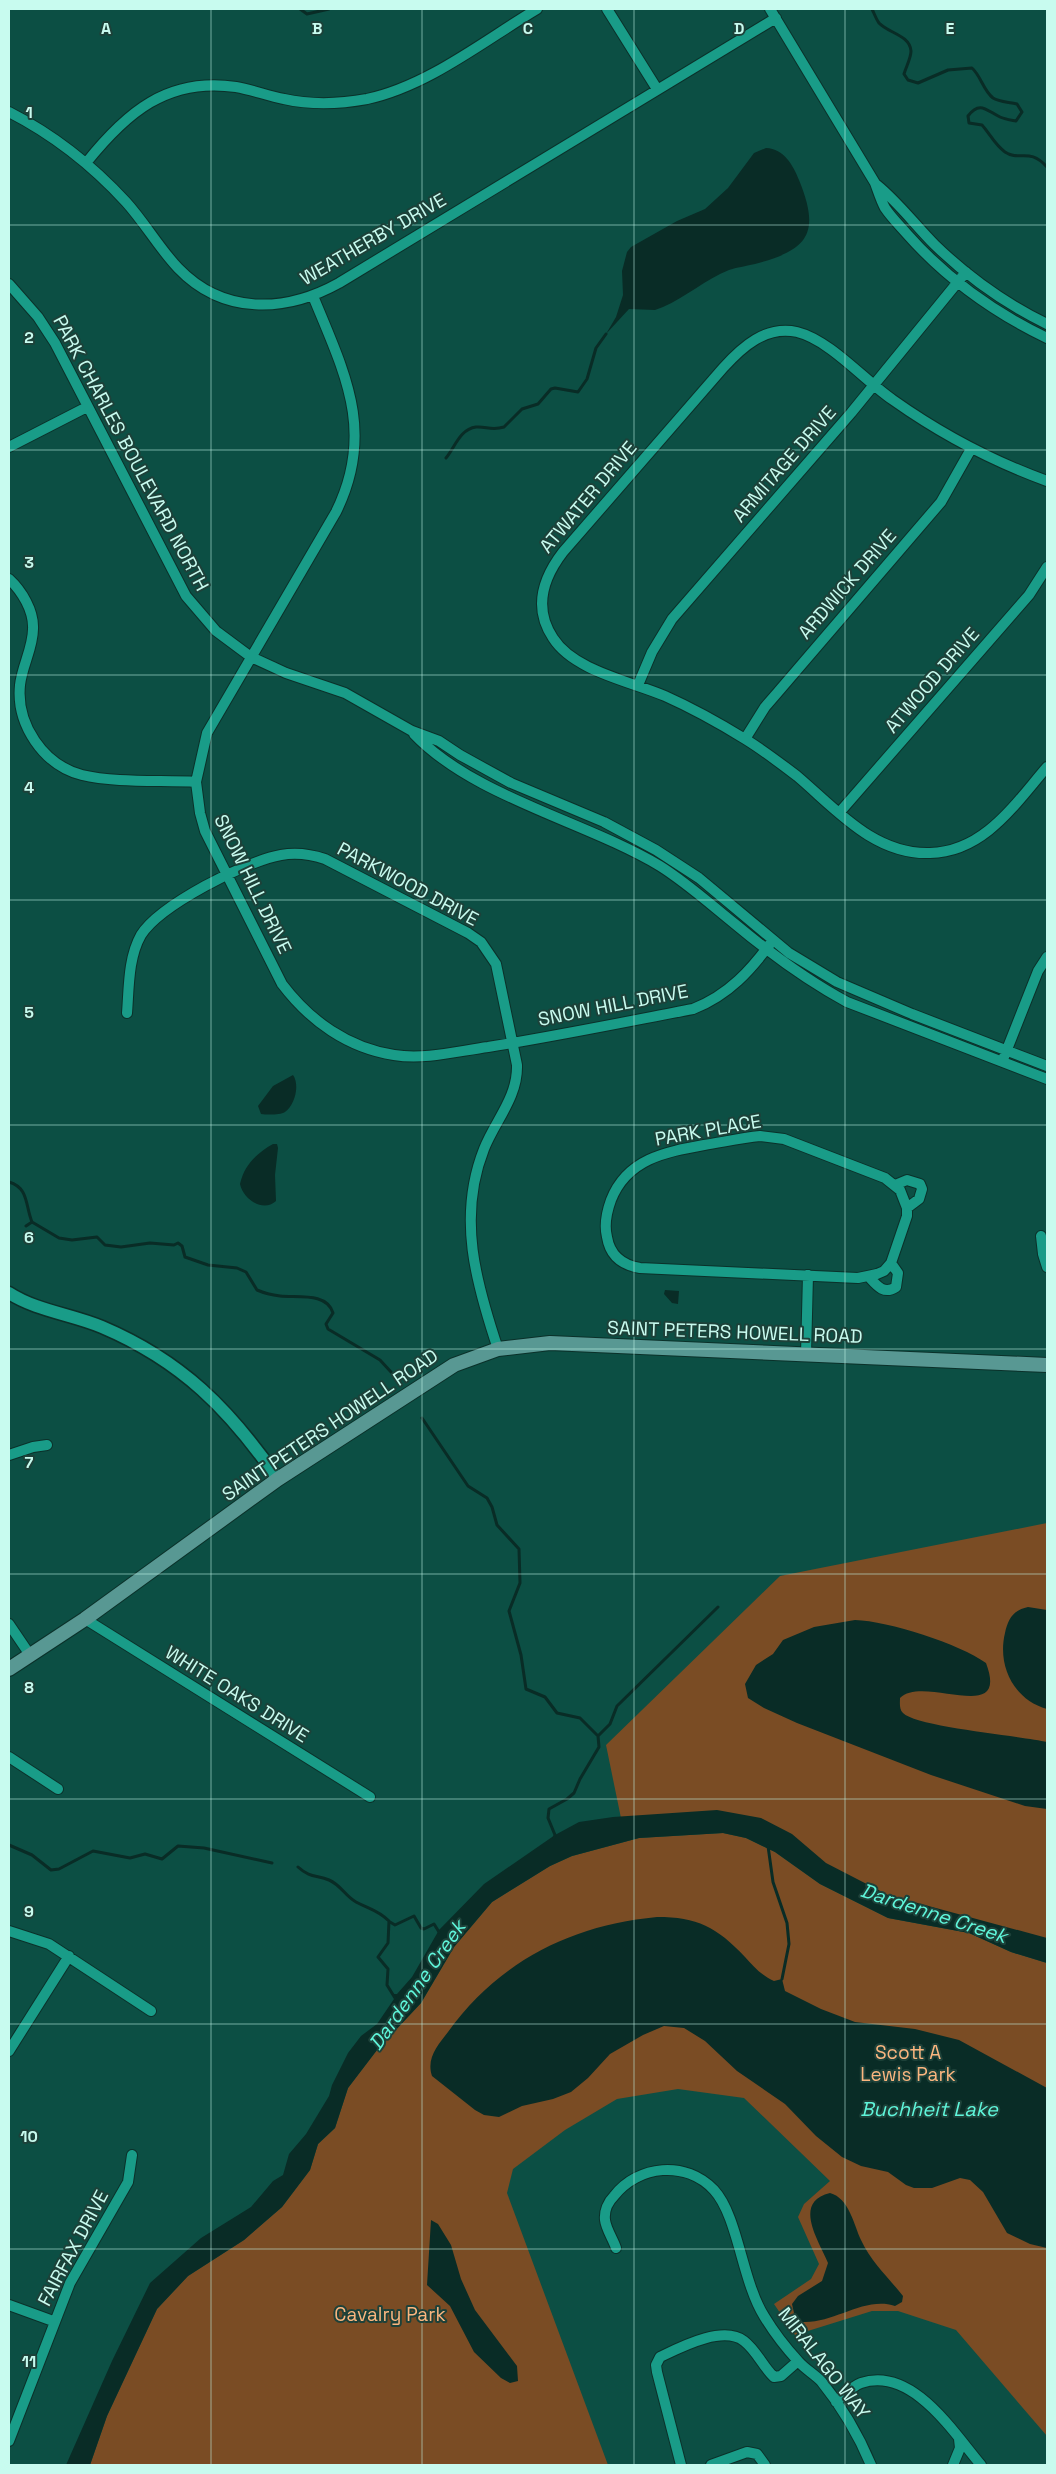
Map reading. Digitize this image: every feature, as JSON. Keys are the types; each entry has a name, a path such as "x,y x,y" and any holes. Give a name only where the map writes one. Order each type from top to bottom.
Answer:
{"main road":[{"name":"SAINT PETERS HOWELL ROAD","path":"9,1669 85,1620 278,1478 454,1365 498,1349 550,1343 1047,1365"}],"street":[{"path":"86,163 121,122 152,100 173,92 195,87 217,86 237,87 285,100 306,102 328,103 369,98 423,78 537,9"},
{"path":"607,9 657,89"},
{"path":"770,9 875,183 886,208 898,224 925,254 958,282 995,310 1047,338"},
{"name":"WEATHERBY DRIVE","path":"9,112 54,139 86,163 127,203 179,269 210,292 227,298 264,305 298,302 313,296 776,18"},
{"path":"875,183 896,200 920,229 966,272 1004,300 1047,324"},
{"name":"ARMITAGE DRIVE","path":"638,685 652,652 672,619 873,386 966,272"},
{"name":"PARK CHARLES BOULEVARD NORTH","path":"9,284 47,331 186,596 216,631 251,657 277,670 345,694 412,731 438,741 460,755 534,794 630,835 699,878 773,940 813,969 855,991 1047,1066"},
{"name":"SNOW HILL DRIVE","path":"313,296 352,399 355,439 349,480 336,512 207,733 196,782 200,814 205,831 282,984 297,1004 314,1020 334,1033 372,1050 420,1057 513,1043 694,1008 713,1001 729,990 773,940"},
{"name":"ATWATER DRIVE","path":"1047,481 971,449 917,417 873,386 833,352 808,336 797,332 783,331 758,337 738,352 723,368 563,552 551,567 542,594 545,623 553,638 574,660 681,704 745,740 796,776 861,832 894,849 913,853 950,850 969,844 986,834 1047,767"},
{"path":"9,447 87,407"},
{"name":"ARDWICK DRIVE","path":"745,740 765,707 941,502 971,449"},
{"name":"ATWOOD DRIVE","path":"839,813 1029,595 1047,567"},
{"path":"9,579 23,595 32,619 33,629 20,684 20,698 27,727 42,750 66,769 92,777 196,782"},
{"name":"PARK CHARLES BOULEVARD NORTH","path":"412,731 432,752 471,776 519,801 624,847 685,882 766,950 798,974 847,1002 1047,1079"},
{"path":"624,847 630,835"},
{"name":"PARKWOOD DRIVE","path":"128,1013 132,963 140,937 158,915 226,876 272,857 294,853 310,854 356,874 468,933 481,942 496,964 513,1043 517,1078 505,1109 484,1150 471,1196 470,1219 473,1262 498,1349"},
{"path":"1002,1062 1038,971 1047,957"},
{"name":"PARK PLACE","path":"869,1277 629,1266 614,1256 607,1238 606,1216 614,1192 622,1180 640,1163 663,1153 760,1136 784,1139 885,1178 896,1186"},
{"path":"891,1263 898,1273 896,1287 890,1291 884,1291 869,1277 884,1271 891,1263 907,1208 900,1190 896,1186 907,1180 920,1184 922,1189 919,1199 907,1208"},
{"path":"1040,1236 1042,1254 1047,1267"},
{"path":"806,1354 808,1275"},
{"path":"9,1294 33,1305 86,1321 118,1334 149,1351 184,1374 231,1417 278,1478"},
{"path":"9,1455 34,1447 47,1446"},
{"name":"WHITE OAKS DRIVE","path":"85,1620 370,1797"},
{"path":"9,1624 30,1655"},
{"path":"9,1757 58,1789"},
{"path":"9,1931 43,1941 69,1956 151,2011"},
{"path":"9,2051 69,1956"},
{"name":"FAIRFAX DRIVE","path":"9,2438 53,2321 70,2283 128,2182 132,2155"},
{"name":"MIRALAGO WAY","path":"616,2248 605,2220 606,2210 618,2190 641,2174 655,2171 685,2172 701,2180 721,2198 750,2284 764,2316 798,2361 820,2380 856,2429 871,2465"},
{"path":"9,2305 53,2321"},
{"path":"681,2465 657,2372 656,2365 660,2358 714,2336 730,2334 745,2342 774,2377 781,2376 798,2361"},
{"path":"836,2402 860,2383 890,2380 924,2399 981,2465"},
{"path":"953,2465 960,2448 959,2439"},
{"path":"711,2465 747,2452 757,2454 765,2465"}],"green space":[{"path":"1047,1523 1047,1962 853,1887 741,1828 622,1823 606,1745 780,1576"},
{"name":"Scott A Lewis Park","path":"723,1833 746,1838 775,1852 820,1884 888,1918 969,1933 1011,1952 1047,1963 1047,2436 956,2330 898,2311 872,2311 795,2335 774,2304 811,2279 819,2264 798,2217 804,2204 830,2181 744,2098 678,2089 617,2099 565,2130 513,2169 507,2193 608,2465 90,2465 107,2416 157,2309 188,2276 244,2240 282,2207 310,2170 318,2144 335,2128 348,2088 377,2050 421,2003 454,1947 492,1902 550,1866 572,1856 639,1838"}],"water":[{"path":"766,148 778,151 791,164 797,174 806,199 809,227 805,237 798,246 773,259 732,269 655,310 629,309 606,334 616,317 623,295 622,271 627,252 631,247 677,221 705,209 728,188 754,153"},
{"path":"293,1075 296,1089 294,1100 289,1109 280,1114 261,1114 258,1106 273,1086"},
{"path":"273,1144 277,1144 278,1148 275,1175 276,1201 265,1206 254,1203 249,1199 240,1184 252,1160"},
{"path":"665,1290 679,1291 678,1304 672,1303 664,1294"},
{"path":"1028,1607 1047,1610 1047,1709 1035,1705 1025,1698 1017,1690 1006,1669 1003,1645 1008,1623 1018,1610"},
{"path":"855,1620 886,1624 942,1641 986,1663 990,1682 986,1692 976,1696 927,1691 912,1692 900,1698 901,1710 912,1718 927,1723 1047,1742 1047,1809 1025,1806 931,1775 797,1723 764,1708 748,1698 745,1684 756,1665 773,1654 783,1640 814,1627"},
{"name":"Dardenne Creek","path":"717,1810 761,1818 792,1834 826,1863 888,1895 1047,1938 1047,1963 1011,1952 969,1933 888,1918 820,1884 775,1852 746,1838 723,1833 639,1838 572,1856 550,1866 492,1902 454,1947 421,2003 377,2050 348,2088 335,2128 318,2144 310,2170 282,2207 244,2240 188,2276 157,2309 107,2416 90,2465 66,2465 112,2361 150,2283 201,2238 251,2207 273,2181 283,2175 289,2154 306,2134 329,2096 332,2085 348,2053 361,2036 377,2024 394,1999 394,1994 397,1994 412,1977 439,1930 484,1884 555,1835 579,1822 613,1817"},
{"name":"Buchheit Lake","path":"657,1917 684,1919 715,1931 766,1976 774,1981 782,1979 785,1991 821,2009 855,2022 915,2029 959,2040 1047,2088 1047,2248 1030,2244 1007,2233 983,2192 970,2180 960,2178 932,2188 914,2188 906,2185 888,2172 861,2166 842,2157 816,2136 785,2104 737,2071 705,2041 684,2028 664,2026 643,2035 610,2054 588,2078 571,2092 553,2099 522,2106 499,2117 484,2115 475,2110 432,2076 432,2058 440,2042 468,2007 490,1985 514,1967 540,1951 567,1938 596,1928 626,1921"},
{"path":"830,2193 842,2200 846,2206 865,2248 903,2296 902,2302 895,2306 883,2304 860,2307 826,2319 802,2322 794,2313 792,2304 798,2296 822,2281 828,2263 811,2223 810,2213 812,2205 819,2198"},
{"path":"431,2220 438,2224 451,2245 461,2279 475,2310 517,2366 518,2381 510,2383 501,2378 474,2352 450,2306 427,2285"}],"waterway":[{"path":"300,9 307,14 329,9"},
{"path":"872,9 879,23 903,38 910,46 911,54 904,74 908,80 918,83 948,70 972,68 993,98 1017,104 1022,112 1016,121 1002,118 984,108 980,108 972,111 968,116 969,123 982,125 995,143 1010,155 1030,156 1041,161 1047,167"},
{"path":"446,458 458,439 470,428 496,429 504,427 522,409 538,404 551,389 578,392 587,379 596,348 606,334"},
{"path":"9,1182 20,1188 23,1193 32,1222 59,1238 72,1240 97,1237 105,1245 121,1247 150,1243 174,1245 178,1243 182,1246 185,1257 208,1265 237,1268 246,1272 257,1290 280,1296 311,1297 325,1302 330,1306 333,1313 326,1324 328,1329 380,1360 391,1372"},
{"path":"26,1226 32,1222"},
{"path":"422,1418 468,1486 487,1498 492,1507 497,1525 519,1549 520,1583 509,1611 521,1655 526,1689 545,1697 557,1713 580,1718 598,1736 599,1747 574,1793 549,1809 548,1818 555,1835 554,1838"},
{"path":"598,1736 610,1724 617,1706 718,1607"},
{"path":"9,1845 32,1855 51,1870 59,1869 93,1851 130,1858 145,1854 162,1859 178,1846 204,1848 272,1863"},
{"path":"768,1846 773,1882 787,1923 789,1944 782,1979"},
{"name":"Dardenne Creek","path":"298,1867 310,1875 333,1882 352,1900 377,1912 389,1921 388,1943 378,1957 388,1969 387,1985 395,1998"},
{"name":"Dardenne Creek","path":"390,1922 395,1925 414,1916 421,1928 424,1929 434,1924 439,1932"}],"park label":[{"name":"Cavalry Park","path":"390,2314"}]}
